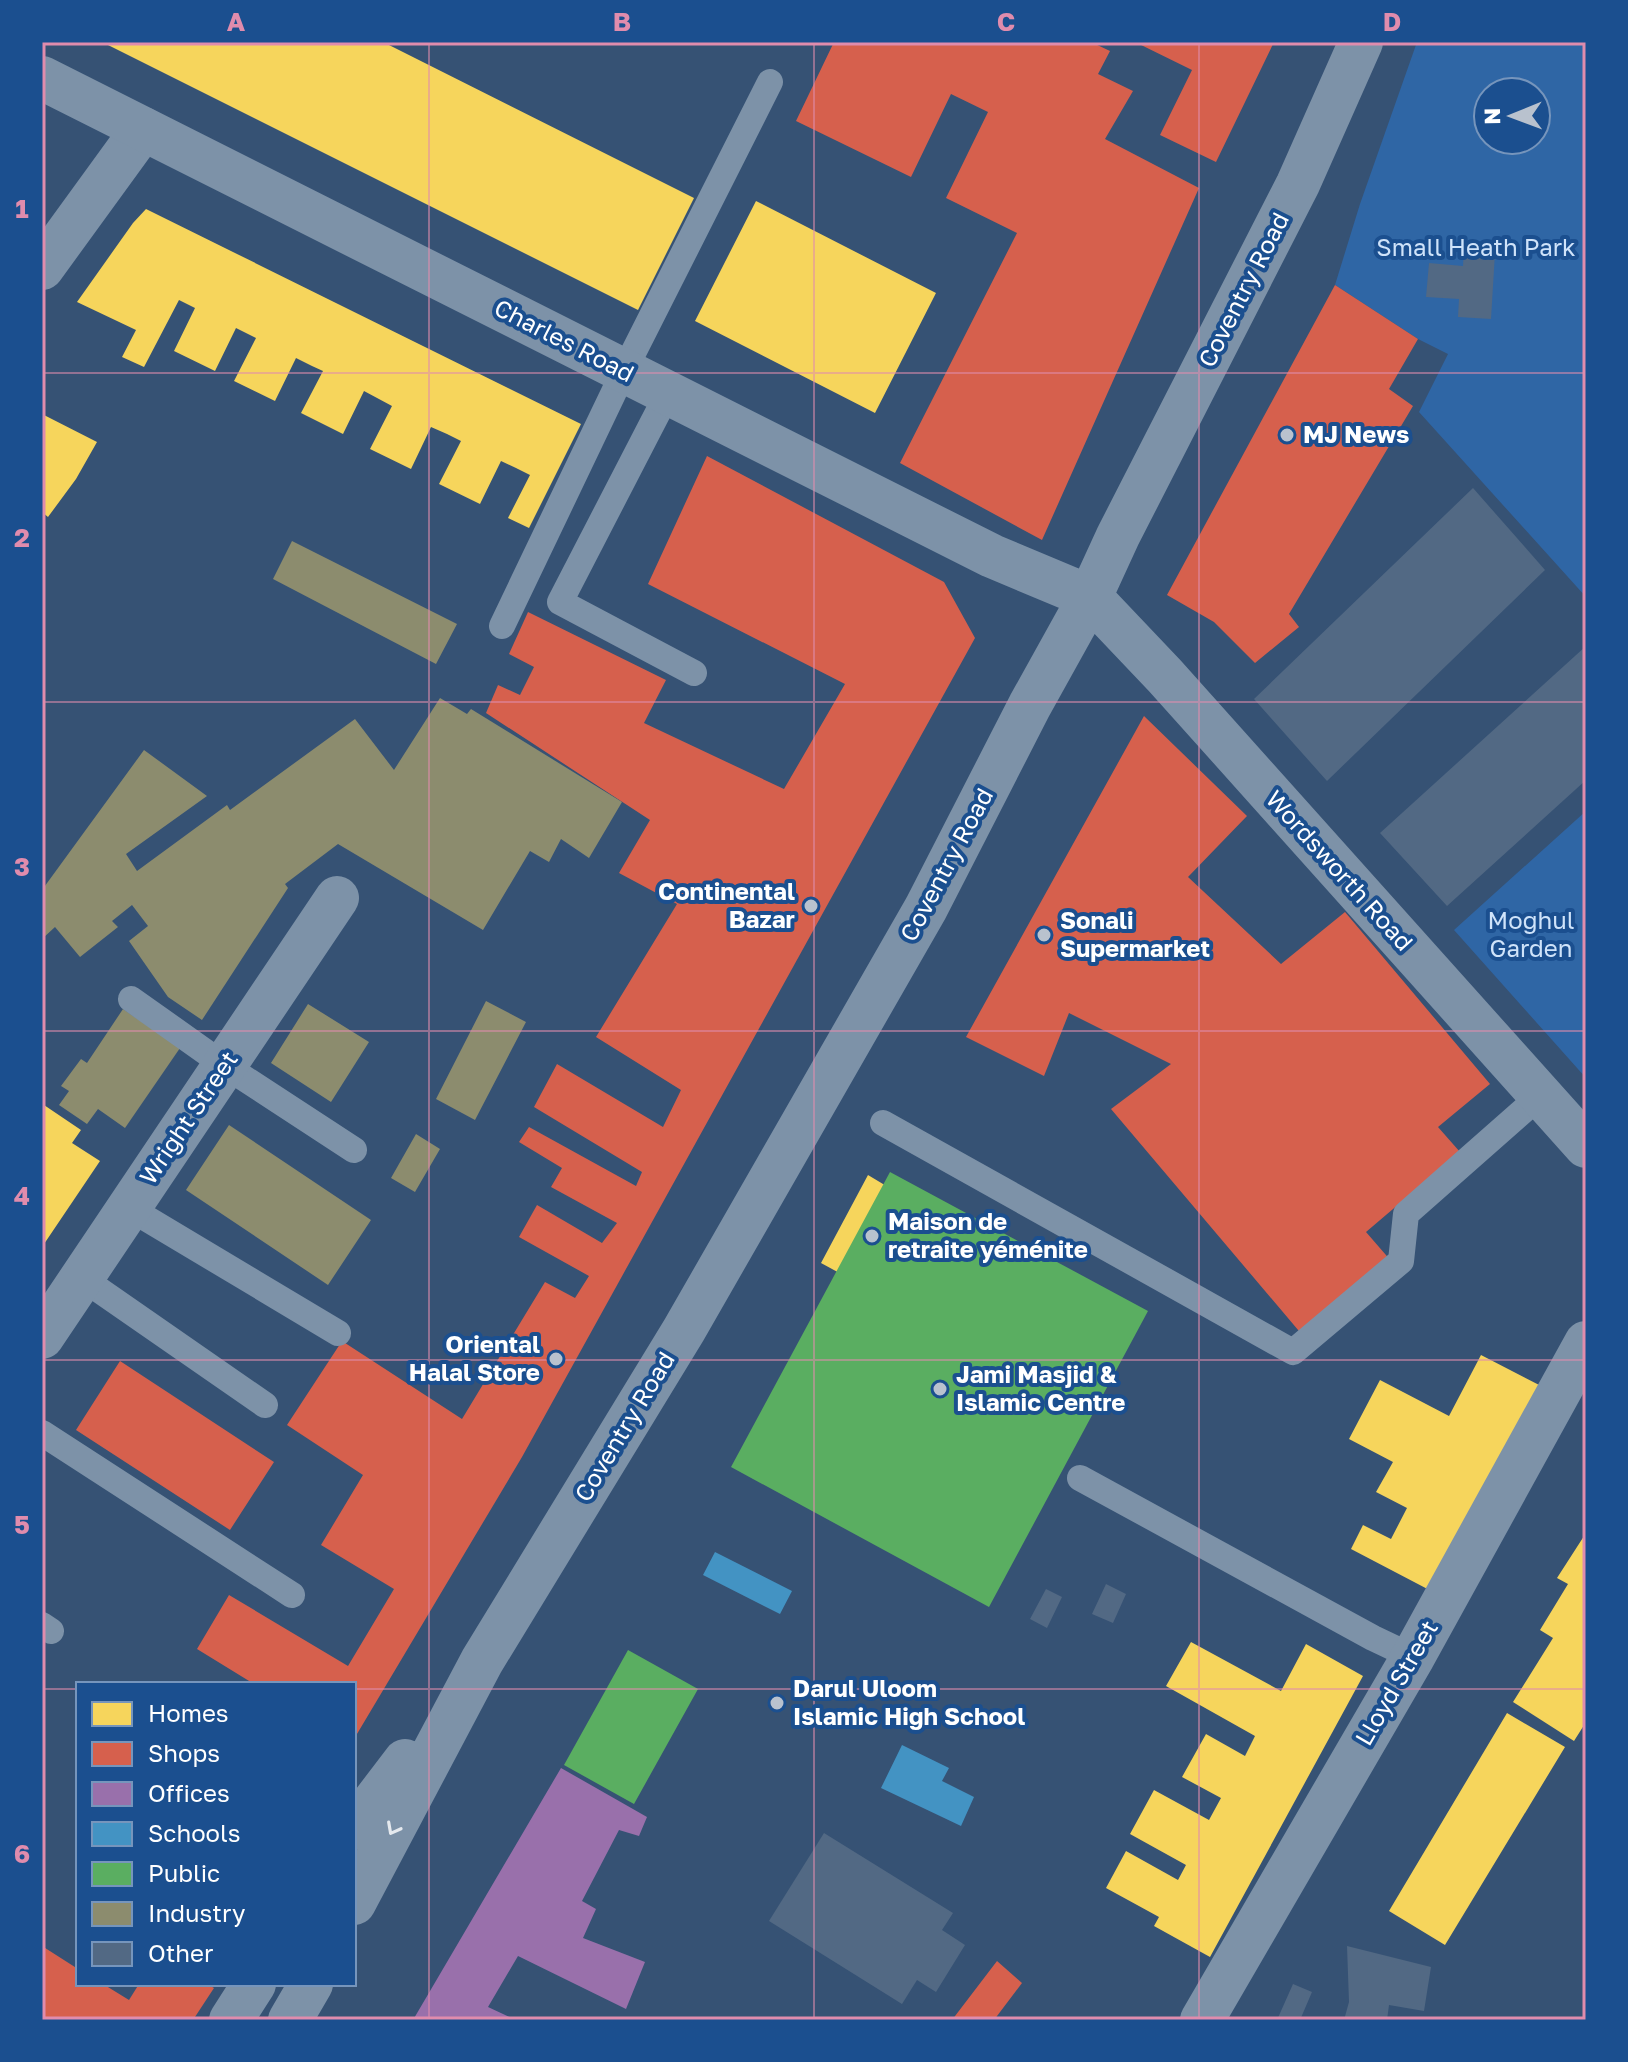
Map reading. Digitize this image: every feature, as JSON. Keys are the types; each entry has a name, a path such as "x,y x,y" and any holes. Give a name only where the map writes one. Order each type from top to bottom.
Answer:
{"street":[{"name":"Coventry Road","path":"356,1899 482,1661 684,1330 918,922 1030,705 1090,597 1118,536 1298,184 1361,42"},
{"name":"Charles Road","path":"42,78 992,556 1090,597"},
{"path":"42,268 143,129"},
{"name":"Wordsworth Road","path":"1090,597 1165,676 1586,1146"},
{"name":"Wright Street","path":"42,1337 337,898"},
{"name":"Lloyd Street","path":"1202,2020 1413,1657 1586,1343"},
{"name":"Coventry Road","path":"356,1825 482,1661"},
{"path":"231,2020 253,1986"},
{"path":"290,2020 310,1986"}],"lane":[{"path":"502,626 624,371 770,82"},
{"path":"668,393 560,602 694,673"},
{"path":"131,999 224,1065 354,1150"},
{"path":"883,1123 1293,1352 1401,1261 1406,1214 1541,1095"},
{"path":"129,1208 338,1333"},
{"path":"82,1278 265,1405"},
{"path":"42,1433 292,1595"},
{"path":"1080,1478 1413,1657"}],"green space":[{"name":"Small Heath Park","path":"1417,42 1586,42 1586,597 1419,412 1448,354 1418,339 1335,285"},
{"name":"Moghul Garden","path":"1586,811 1586,1078 1454,930"}],"building: Homes":[{"path":"102,42 383,42 694,198 638,310"},
{"path":"756,201 936,293 875,413 695,321"},
{"path":"146,209 581,424 529,528 508,518 530,475 501,461 480,504 439,484 461,441 431,427 411,469 370,449 392,406 364,391 343,434 301,413 323,371 296,358 275,401 234,381 256,338 236,328 215,371 174,351 195,308 179,300 144,367 122,357 136,330 77,302"},
{"path":"42,414 97,442 76,479 48,517 42,512"},
{"path":"44,1105 81,1130 72,1143 100,1161 42,1247 42,1108"},
{"name":"Maison de retraite yéménite","path":"868,1175 923,1208 878,1294 821,1263"},
{"path":"1481,1355 1545,1388 1437,1594 1351,1549 1363,1525 1391,1539 1407,1508 1376,1492 1393,1462 1349,1439 1380,1380 1449,1416"},
{"path":"1586,1533 1586,1722 1574,1741 1513,1702 1553,1638 1540,1630 1568,1584 1557,1578"},
{"path":"1191,1642 1281,1691 1306,1644 1363,1676 1210,1957 1154,1926 1159,1917 1106,1888 1126,1851 1178,1880 1186,1865 1130,1834 1154,1790 1209,1820 1221,1798 1182,1777 1206,1734 1245,1756 1255,1736 1166,1686"},
{"path":"1507,1713 1565,1747 1445,1945 1389,1911"}],"building: Shops":[{"path":"834,42 1091,42 1110,51 1098,74 1133,91 1105,139 1199,188 1042,540 900,463 1017,233 946,198 988,112 951,94 911,177 796,121"},
{"path":"1135,42 1274,42 1216,162 1160,135 1192,70"},
{"path":"1335,285 1418,339 1389,389 1413,406 1289,614 1299,627 1255,663 1214,622 1167,595"},
{"path":"707,456 944,582 975,638 522,1457 356,1736 356,1682 251,1682 197,1649 229,1595 348,1666 394,1589 321,1545 363,1475 287,1425 342,1341 462,1419 545,1282 575,1298 589,1276 519,1237 537,1205 602,1243 617,1223 551,1187 562,1168 519,1142 529,1127 636,1186 642,1172 534,1107 557,1064 663,1127 681,1090 596,1037 677,904 619,873 650,820 486,713 498,685 520,695 534,667 509,654 528,612 666,680 644,723 784,789 845,684 648,584"},
{"path":"1144,716 1247,816 1188,877 1281,964 1345,912 1490,1084 1438,1127 1460,1152 1366,1232 1392,1262 1304,1337 1111,1109 1171,1064 1069,1013 1044,1076 966,1037"},
{"path":"120,1361 274,1462 230,1530 76,1430"},
{"path":"42,1946 76,1968 76,1986 106,1986 129,2000 138,1986 214,1988 193,2020 42,2020"},
{"path":"997,1961 1022,1983 994,2020 952,2020"}],"building: Offices":[{"path":"561,1768 647,1817 639,1836 619,1830 582,1901 596,1909 583,1938 645,1962 626,2009 518,1956 488,2007 516,2020 413,2020"}],"building: Schools":[{"path":"715,1552 792,1591 780,1614 703,1575"},
{"path":"902,1745 949,1768 942,1781 974,1797 961,1826 881,1788"}],"building: Public":[{"name":"Jami Masjid & Islamic Centre","path":"890,1172 1148,1311 989,1607 731,1467"},
{"path":"628,1650 698,1689 634,1804 564,1765"}],"building: Industry":[{"path":"292,541 457,624 436,664 273,579"},
{"path":"440,698 467,714 471,709 622,802 589,858 561,839 549,862 530,851 483,930 338,844 285,884 288,888 202,1020 168,997 129,941 148,926 132,905 112,921 118,927 80,957 55,927 42,939 42,890 144,750 207,796 126,854 137,871 227,805 230,810 355,719 394,770"},
{"path":"486,1001 526,1022 475,1120 436,1099"},
{"path":"308,1004 369,1042 331,1102 271,1063"},
{"path":"123,1009 180,1048 125,1128 98,1109 87,1124 59,1105 69,1091 61,1086 81,1059 87,1063"},
{"path":"229,1125 371,1220 328,1285 186,1190"},
{"path":"416,1134 440,1149 415,1192 391,1178"}],"building: Other":[{"path":"1464,250 1495,253 1491,319 1458,317 1459,299 1426,297 1429,263 1463,266"},
{"path":"1473,488 1545,570 1327,781 1254,699"},
{"path":"1586,646 1586,780 1447,906 1380,833"},
{"path":"1106,1584 1126,1594 1113,1623 1092,1614"},
{"path":"1046,1589 1062,1597 1047,1628 1030,1619"},
{"path":"824,1833 953,1913 942,1930 965,1945 936,1992 917,1980 902,2004 769,1921"},
{"path":"1347,1946 1431,1967 1424,2011 1389,2005 1387,2020 1344,2020 1349,2002"},
{"path":"1293,1984 1312,1992 1300,2020 1277,2020"}],"place":[{"name":"MJ News","path":"1287,435"},
{"name":"Continental Bazar","path":"811,906"},
{"name":"Sonali Supermarket","path":"1044,935"},
{"name":"Maison de retraite yéménite","path":"872,1236"},
{"name":"Oriental Halal Store","path":"556,1359"},
{"name":"Jami Masjid & Islamic Centre","path":"940,1389"},
{"name":"Darul Uloom Islamic High School","path":"777,1703"}]}
